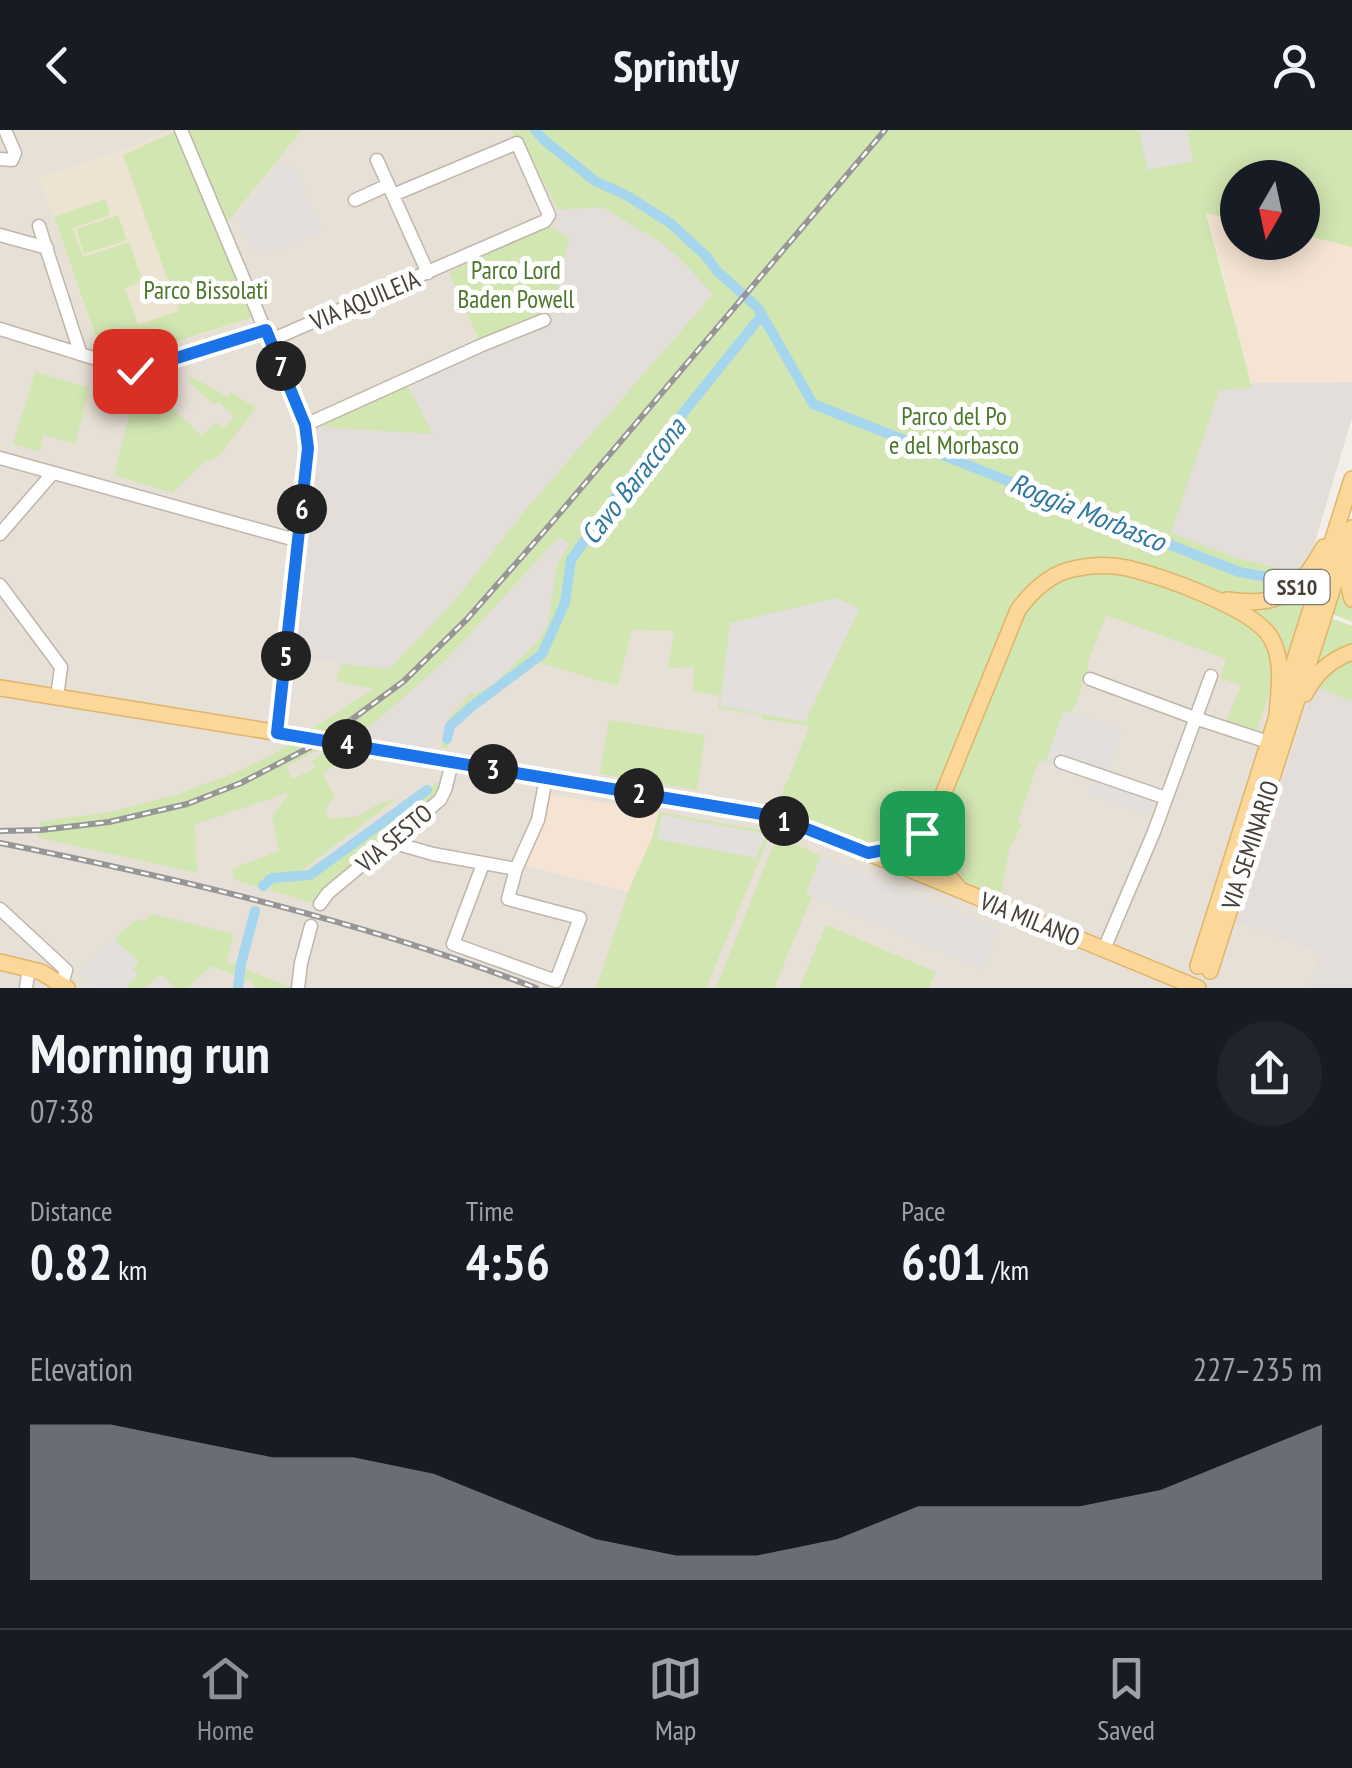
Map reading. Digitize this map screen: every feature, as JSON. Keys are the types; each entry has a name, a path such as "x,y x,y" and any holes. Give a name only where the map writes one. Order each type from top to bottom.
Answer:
{"main road":[{"path":"1284,717 1352,479"},
{"name":"SS10","path":"1213,598 1257,602 1282,596 1296,587 1308,576 1342,513"},
{"path":"1284,717 1352,528"},
{"path":"1352,550 1348,583 1352,599"},
{"path":"914,871 912,854 927,836 1018,610 1044,582 1058,574 1096,565 1126,568 1213,598 1250,617 1264,627 1272,640 1280,668 1284,717"},
{"path":"1284,717 1326,665 1352,652"},
{"name":"VIA MILANO","path":"0,688 774,816 1198,988"},
{"name":"VIA SEMINARIO","path":"1204,968 1284,717"},
{"path":"868,853 900,847 927,836"},
{"path":"927,836 939,864 962,891"},
{"path":"0,962 29,968 64,986"}],"street":[{"path":"5,130 9,134 11,161"},
{"path":"182,130 305,425 308,448 277,733"},
{"name":"VIA AQUILEIA","path":"0,329 135,371 268,335 428,274 545,221 549,215 517,143 391,190"},
{"path":"377,160 428,274"},
{"path":"354,200 391,190"},
{"path":"39,226 80,352"},
{"path":"0,235 46,248"},
{"path":"305,425 544,320"},
{"path":"0,458 298,540"},
{"path":"0,534 52,474"},
{"path":"0,585 60,667 58,697"},
{"path":"1104,949 1211,676"},
{"path":"1090,678 1262,740"},
{"name":"VIA SESTO","path":"320,904 328,893 440,800 452,762"},
{"path":"1061,762 1166,798"},
{"path":"483,864 453,944 556,980 580,918 508,898 538,820 546,778"},
{"path":"391,842 432,854 516,869"},
{"path":"0,909 66,970 64,986"},
{"path":"298,988 311,926"},
{"path":"26,988 29,968"}],"shaded area":[{"path":"0,130 571,130 1270,596 1352,626 1352,988 0,988"},
{"name":"Parco Bissolati","path":"175,130 255,318 129,359 99,351 39,178 120,152"},
{"path":"1139,130 1187,130 1193,161 1148,170"},
{"path":"292,163 322,231 277,250 274,245 255,255 237,217 272,174"},
{"path":"608,207 662,240 713,293 527,508 451,605 389,669 294,656 319,427 432,434 407,384 479,340 557,211"},
{"path":"1207,213 1220,216 1220,260 1320,260 1320,239 1352,247 1352,382 1245,383"},
{"path":"1352,382 1352,418 1309,562 1270,596 881,445 1245,383"},
{"path":"616,468 545,647 507,676 418,760 342,745 444,662 539,560"},
{"path":"836,598 859,609 805,722 720,706 730,623"},
{"path":"1315,686 1352,701 1352,988 1306,988 1322,954 1233,920"},
{"path":"1064,710 1122,730 1108,772 1159,790 1150,816 1089,794 1094,778 1046,761"},
{"path":"550,794 659,812 628,892 523,865 543,823"},
{"path":"662,815 766,835 756,858 657,839"},
{"path":"821,856 999,930 982,969 806,893"},
{"path":"114,939 139,962 132,969 137,974 125,988 95,988 78,971"}],"green space":[{"path":"184,130 302,130 224,226"},
{"name":"Parco del Po e del Morbasco","path":"510,130 1352,130 1352,247 1320,239 1320,160 1220,160 1220,216 1206,213 1252,388 1219,390 1171,533 1238,558 1304,575 1352,553 1352,622 1304,602 1301,607 1352,626 1352,701 1275,674 1257,731 1226,721 1241,685 1220,678 1226,659 1106,615 1052,765 1040,759 1017,822 1022,824 1009,850 999,906 773,816 781,805 778,803 810,726 718,708 720,696 692,691 694,667 668,668 674,631 632,630 618,686 540,663 527,669 453,726 447,749 441,747 447,721 470,693 474,695 494,684 539,640 548,624 557,564 570,544 559,537 444,662 380,718 347,745 320,749 286,767 292,779 316,768 311,762 323,753 337,752 341,756 322,774 335,796 325,810 329,819 359,816 380,803 396,799 301,871 272,874 259,888 235,880 232,869 279,851 272,816 290,792 195,824 197,873 40,838 37,835 41,822 114,811 227,776 267,758 373,689 336,681 342,664 389,669 451,605 527,508 713,294 660,242 602,207 558,210 523,142"},
{"name":"Parco Bissolati","path":"174,132 253,317 128,357 100,349 54,217 105,199 110,215 73,228 83,257 129,242 143,281 125,288 138,325 179,311 123,155"},
{"path":"118,215 127,240 84,254 76,229"},
{"name":"Parco Lord Baden Powell","path":"548,226 569,237 552,314 479,340 449,272"},
{"path":"35,372 90,388 75,444 44,435 39,452 13,444"},
{"path":"192,377 228,397 231,392 256,408 220,455 202,464 172,493 114,475 136,387 155,392 202,436 216,422 224,428 234,417 188,381"},
{"path":"407,384 433,434 319,427"},
{"path":"609,720 705,735 697,790 600,774"},
{"path":"445,781 436,799 323,889 313,903 269,890 275,881 315,877 422,797 435,783"},
{"path":"659,812 771,832 706,988 596,988 628,892"},
{"path":"777,836 821,856 806,893 812,896 774,988 716,988"},
{"path":"152,914 234,934 227,962 293,988 254,988 250,981 211,966 188,988 176,988 161,975 144,988 125,988 137,975 114,939 138,918 143,922"},
{"path":"826,925 936,972 929,988 799,988"}],"waterway":[{"name":"Roggia Morbasco","path":"535,130 595,181 670,223 706,256 758,308 813,404 1239,572 1289,581"},
{"name":"Cavo Baraccona","path":"447,739 450,726 471,707 542,654 565,603 571,560 614,499 762,315"},
{"name":"Cavo Baraccona","path":"263,886 272,878 310,875 427,790"},
{"name":"Cavo Baraccona","path":"238,988 255,911"}],"railway":[{"path":"0,831 109,822 187,804 241,783 324,740 404,681 467,619 548,527 885,130"},
{"path":"0,843 136,871 338,922 536,988"}],"route":[{"path":"135,371 266,330 305,425 308,448 277,733 774,816 868,853 900,847 922,833"}]}
